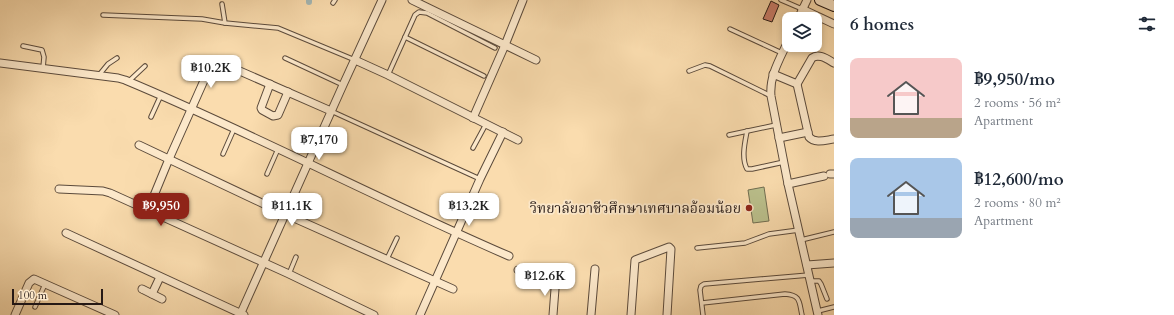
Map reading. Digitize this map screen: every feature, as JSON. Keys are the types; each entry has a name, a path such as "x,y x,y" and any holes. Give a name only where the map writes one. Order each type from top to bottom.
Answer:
{"main road":[{"path":"820,0 834,6"}],"street":[{"path":"66,233 242,314 263,262 382,0"},
{"path":"412,0 536,60"},
{"path":"473,118 523,0"},
{"path":"801,12 806,0"},
{"path":"802,9 834,24"},
{"path":"782,53 773,74 770,88 771,96 788,184 818,313"},
{"path":"834,62 820,56 815,56 812,58 797,84 811,139 816,141 834,139"},
{"path":"355,60 518,140"},
{"path":"0,63 99,75 129,81 456,233 509,256"},
{"path":"148,210 210,67 214,64 226,65 331,111"},
{"path":"773,74 797,84"},
{"path":"270,84 261,108 273,116 278,115 288,92"},
{"path":"420,315 480,179 503,132"},
{"path":"779,138 808,132"},
{"path":"140,146 453,289"},
{"path":"788,184 829,175"},
{"path":"59,189 104,191 263,262 374,315"},
{"path":"631,315 635,260 669,247 671,249 667,315"},
{"path":"807,265 834,263"},
{"path":"591,315 595,269"},
{"path":"518,270 549,271 556,276 553,315"},
{"path":"152,294 160,276"},
{"path":"15,315 31,281 34,279 115,315"},
{"path":"142,289 162,299"}],"lane":[{"path":"781,0 802,9"},
{"path":"222,4 225,23"},
{"path":"388,75 415,15 419,12 422,12 495,48"},
{"path":"103,16 202,20 278,28 355,60"},
{"path":"730,29 782,53"},
{"path":"405,37 484,76"},
{"path":"23,46 42,50 44,57 43,68"},
{"path":"99,75 108,64 117,58"},
{"path":"285,58 343,85"},
{"path":"129,81 145,66"},
{"path":"689,71 700,66 710,66 771,96"},
{"path":"151,117 161,95"},
{"path":"331,111 480,179"},
{"path":"474,148 486,124"},
{"path":"729,135 776,125"},
{"path":"223,154 234,129"},
{"path":"747,131 744,149 744,164 747,169 784,162"},
{"path":"267,174 278,149"},
{"path":"697,248 745,243 769,234 799,230"},
{"path":"801,240 834,232"},
{"path":"387,260 397,238"},
{"path":"289,274 296,257"},
{"path":"703,315 700,290 701,286 704,284 810,278 819,281 822,284 826,298"},
{"path":"35,306 45,284"},
{"path":"702,303 785,294 796,296 799,300 802,315"},
{"path":"818,313 834,307"}],"green space":[{"path":"764,187 769,221 753,223 748,190"}],"building":[{"path":"771,1 779,5 772,22 763,19"}],"place":[{"name":"วิทยาลัยอาชีวศึกษาเทศบาลอ้อมน้อย","path":"749,208"}]}
